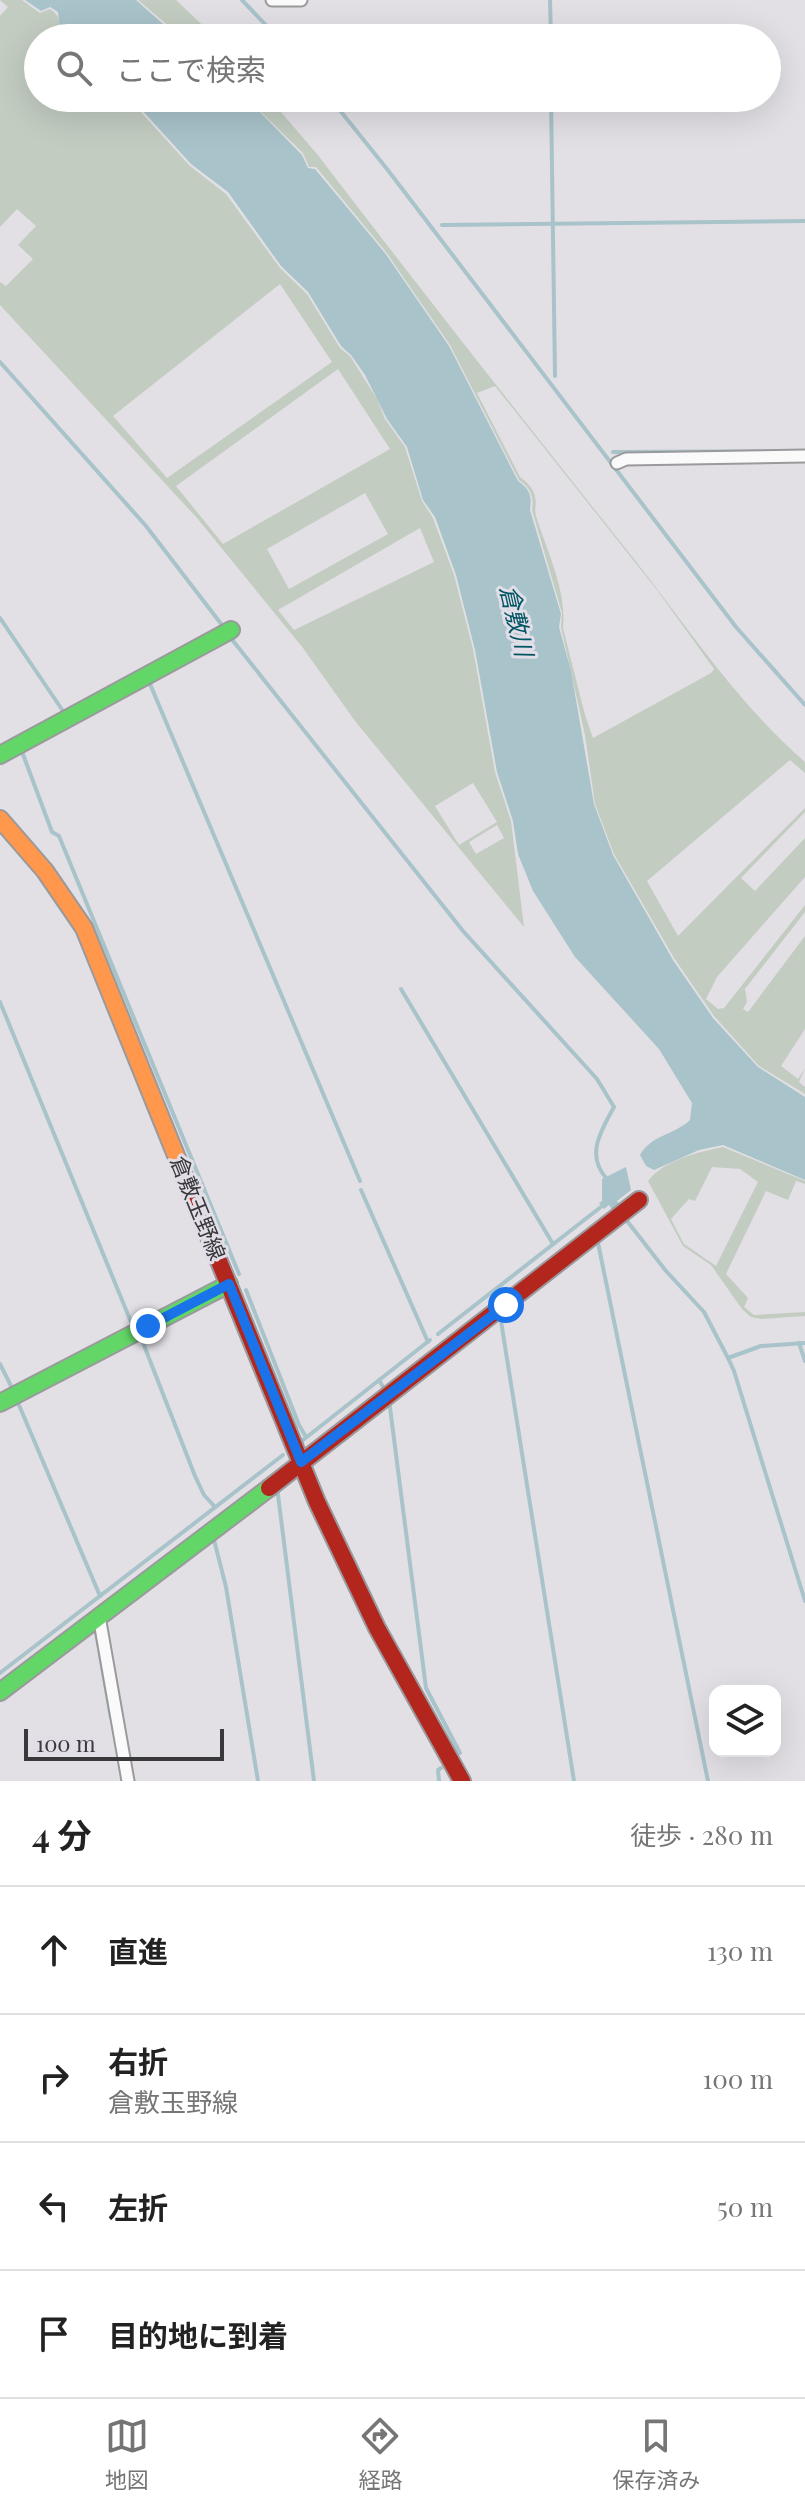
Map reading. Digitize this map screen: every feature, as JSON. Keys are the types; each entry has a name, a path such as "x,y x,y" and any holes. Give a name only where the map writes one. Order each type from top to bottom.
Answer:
{"street":[{"path":"272,0 301,0"},
{"path":"617,463 626,459 805,456"},
{"path":"0,755 227,633"},
{"name":"倉敷玉野線","path":"0,819 32,852 61,889 84,928 301,1462 377,1628 462,1781"},
{"path":"0,1692 627,1209"},
{"path":"9,1398 229,1284"},
{"path":"99,1616 128,1781"}],"shaded area":[{"path":"0,0 22,0 40,13 50,9 58,19 59,24 24,24 24,112 141,112 190,166 226,194 280,268 307,294 340,348 350,356 377,399 385,419 405,447 422,501 433,518 454,575 473,649 495,772 511,821 524,927 355,721 303,648 197,518 0,305 0,282 6,286 33,259 18,245 36,226 17,209 0,227 0,16 8,7","holes":["280,284 332,362 167,478 113,416","338,369 390,449 223,544 176,486","365,493 388,534 289,589 267,549","420,528 434,562 294,630 278,610","473,783 497,822 459,845 435,806","497,825 504,838 476,854 469,842"]},
{"path":"138,0 176,0 201,24 166,24"},
{"path":"261,112 281,112 317,154 634,559 715,665 757,715 805,762 805,773 790,760 647,881 678,936 805,808 805,812 741,878 755,891 805,838 805,877 717,977 706,999 718,1009 724,1008 805,905 805,912 745,989 747,1002 743,1009 748,1012 805,936 805,1029 781,1066 798,1079 805,1068 799,1082 805,1087 805,1094 759,1066 714,1016 674,958 614,854 595,804 585,735 561,627 562,613 532,510 531,493 519,480 450,345 386,252 316,167 309,167 303,153","holes":["495,386 657,590 714,669 593,738 563,628 559,586 536,516 534,494 520,477 477,393"]},
{"path":"723,1147 805,1181 805,1184 796,1181 788,1200 766,1191 726,1274 748,1298 744,1307 754,1315 805,1312 805,1316 751,1317 711,1265 683,1246 648,1181 672,1162","holes":["712,1167 740,1169 758,1182 716,1266 684,1244 671,1219 689,1199 695,1201"]}],"water":[{"path":"25,0 136,0 163,24 59,24 58,12 50,7 41,11"},
{"name":"倉敷川","path":"144,112 260,112 302,155 308,168 315,169 385,253 449,346 518,481 529,493 530,510 561,614 559,627 571,671 594,804 613,855 673,960 713,1018 758,1067 805,1097 805,1180 723,1145 699,1150 654,1170 646,1166 640,1155 645,1148 690,1120 692,1103 659,1049 575,957 533,891 518,854 513,821 497,772 475,650 456,575 435,517 423,500 407,447 387,419 365,375 341,346 308,292 281,266 228,192 191,164"},
{"path":"626,1167 631,1190 617,1201 621,1206 614,1212 609,1205 604,1209 599,1203 602,1201 602,1179"}],"waterway":[{"path":"242,0 265,24"},
{"path":"550,0 551,24"},
{"path":"341,112 736,627 805,705"},
{"path":"551,112 555,376"},
{"path":"442,225 805,221"},
{"path":"0,362 146,526 225,629"},
{"path":"613,452 805,451"},
{"path":"0,618 65,714"},
{"path":"230,637 463,931 597,1079 614,1107 600,1134 596,1152 600,1170 607,1179"},
{"path":"150,684 360,1181"},
{"path":"21,749 52,832 59,836 239,1274"},
{"path":"401,989 553,1244"},
{"path":"0,1002 131,1322 137,1327"},
{"path":"361,1190 428,1342"},
{"path":"438,1334 606,1203"},
{"path":"624,1217 666,1271 704,1312 728,1358 761,1346 805,1343"},
{"path":"597,1238 708,1781"},
{"path":"246,1290 306,1437"},
{"path":"501,1321 574,1781"},
{"path":"140,1335 195,1476 204,1495 215,1507"},
{"path":"303,1440 430,1340"},
{"path":"799,1343 805,1361"},
{"path":"728,1358 805,1601"},
{"path":"0,1364 13,1390"},
{"path":"379,1380 386,1392"},
{"path":"16,1398 100,1596"},
{"path":"389,1400 426,1688 460,1753"},
{"path":"0,1673 283,1455"},
{"path":"277,1487 314,1781"},
{"path":"213,1536 226,1587 258,1781"},
{"path":"95,1626 111,1718"},
{"path":"439,1781 438,1770 441,1768"}],"traffic: fast":[{"path":"0,755 231,630"},
{"path":"0,1403 229,1284"},
{"path":"0,1692 269,1488"}],"traffic: slow":[{"path":"0,819 45,871 84,928 190,1190"}],"traffic: jam":[{"path":"190,1190 317,1502 377,1628 462,1781"},
{"path":"269,1488 639,1200"}],"route":[{"path":"148,1326 229,1284 301,1462 506,1305"}]}
